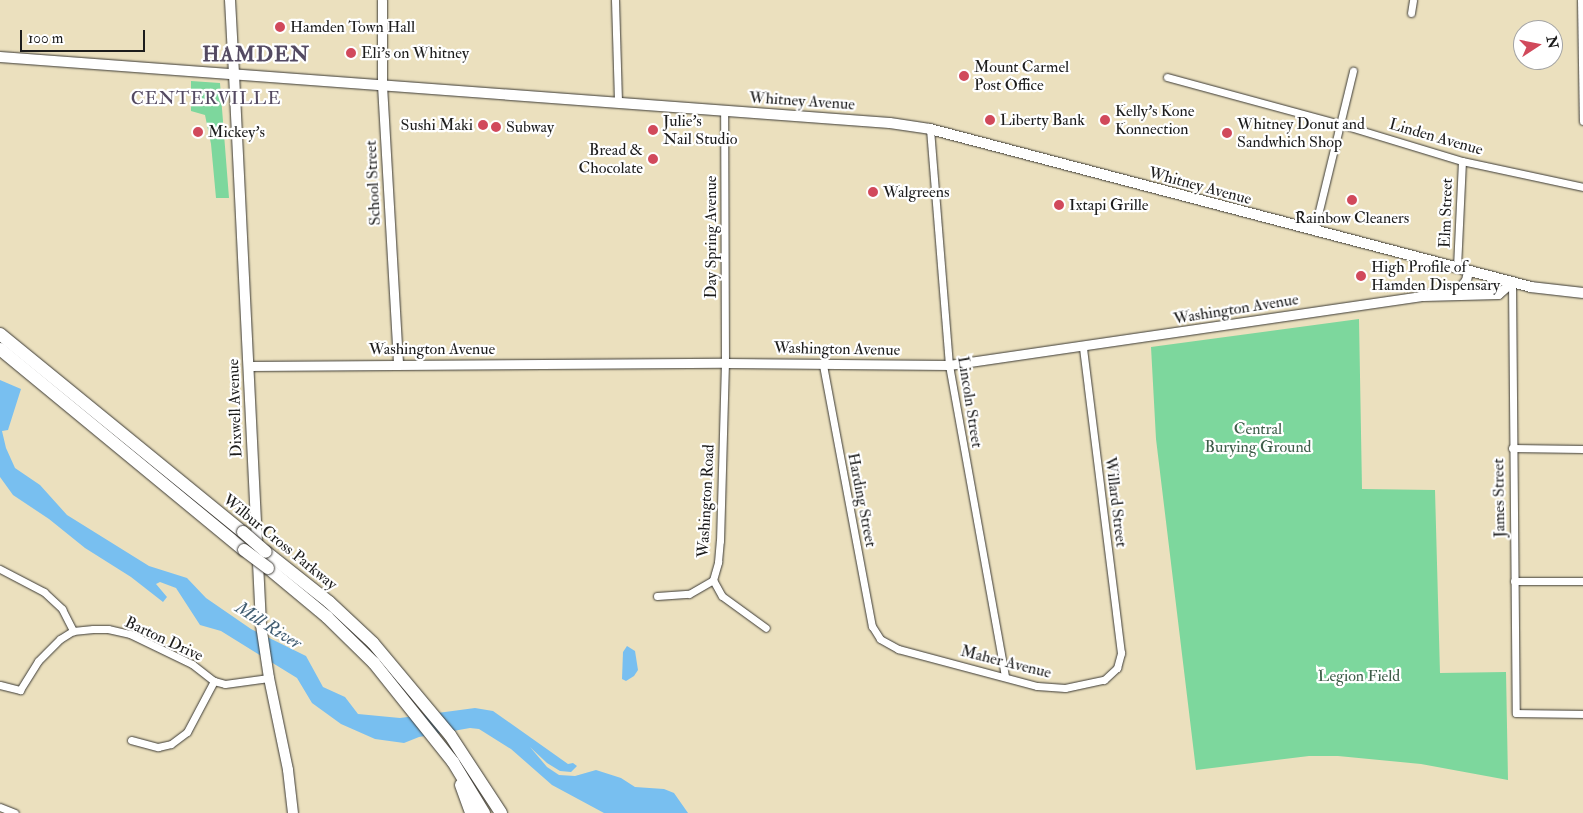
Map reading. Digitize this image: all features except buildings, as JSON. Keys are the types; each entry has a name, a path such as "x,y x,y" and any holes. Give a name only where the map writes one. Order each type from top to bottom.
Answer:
{"highway":[{"name":"Wilbur Cross Parkway","path":"0,334 329,602 372,643 450,735 501,813"},
{"name":"Wilbur Cross Parkway","path":"0,349 327,617 367,656 417,714 453,762 484,813"},
{"path":"453,762 471,813"}],"main road":[{"name":"Dixwell Avenue","path":"230,0 262,631 269,678 288,770 293,813"},
{"name":"Whitney Avenue","path":"0,57 873,121 930,129 1314,231 1457,266 1468,271 1551,291 1583,293"}],"street":[{"name":"School Street","path":"382,0 382,85 398,364"},
{"path":"615,0 618,102"},
{"path":"1411,13 1412,0"},
{"path":"1581,0 1583,121"},
{"path":"1314,231 1353,71"},
{"name":"Linden Avenue","path":"1167,77 1340,124 1462,161 1583,187"},
{"name":"Day Spring Avenue","path":"724,110 725,363"},
{"name":"Lincoln Street","path":"930,129 949,365 1005,676"},
{"name":"Elm Street","path":"1457,266 1462,161"},
{"name":"Washington Avenue","path":"249,366 725,363 949,365 1420,296 1460,287 1466,280 1468,271"},
{"name":"Washington Avenue","path":"1420,296 1436,298 1498,294 1512,282"},
{"name":"James Street","path":"1512,282 1512,448 1516,713 1583,714"},
{"name":"Willard Street","path":"1082,346 1119,634 1119,662"},
{"name":"Washington Road","path":"657,596 689,594 713,580 720,542 725,363"},
{"name":"Harding Street","path":"823,365 872,626 880,639"},
{"path":"1512,448 1583,449"},
{"path":"0,570 44,592 62,610 73,631 48,650 20,690 0,685"},
{"path":"713,580 722,596 766,628"},
{"path":"1514,581 1583,581"},
{"name":"Barton Drive","path":"73,631 108,629 130,634 192,664 214,682 225,684 269,678"},
{"name":"Maher Avenue","path":"880,639 898,649 1046,688 1065,688 1104,680 1113,674 1119,662"},
{"path":"131,740 158,747 171,744 187,732 214,682"},
{"path":"0,807 15,813"}],"green space":[{"path":"191,81 220,83 229,198 216,198 211,144 205,115 191,111"},
{"path":"1359,319 1362,489 1435,490 1440,673 1506,672 1508,780 1421,764 1338,756 1309,756 1196,770 1156,439 1151,347"}],"water":[{"path":"0,380 21,389 8,430 2,431 6,448 15,468 40,485 67,515 149,566 187,578 206,598 251,629 306,656 323,687 345,697 358,714 400,718 475,708 493,711 568,764 573,763 577,766 571,772 560,771 547,763 530,747 547,767 559,775 575,776 596,770 621,778 635,787 664,789 674,793 688,813 604,813 552,785 511,749 479,729 470,728 419,737 404,743 375,739 341,724 312,703 297,678 221,631 200,625 176,588 160,582 156,584 167,597 163,602 131,577 85,548 49,519 13,495 0,477"},
{"path":"627,646 635,651 638,670 634,676 626,681 622,679 623,652"}],"place":[{"name":"Hamden Town Hall","path":"280,27"},
{"name":"Eli's on Whitney","path":"351,53"},
{"name":"Mount Carmel Post Office","path":"964,76"},
{"name":"Liberty Bank","path":"990,120"},
{"name":"Kelly's Kone Konnection","path":"1105,120"},
{"name":"Sushi Maki","path":"483,125"},
{"name":"Subway","path":"496,127"},
{"name":"Julie's Nail Studio","path":"653,130"},
{"name":"Mickey’s","path":"198,132"},
{"name":"Whitney Donut and Sandwhich Shop","path":"1227,133"},
{"name":"Bread & Chocolate","path":"653,159"},
{"name":"Walgreens","path":"873,192"},
{"name":"Rainbow Cleaners","path":"1352,200"},
{"name":"Ixtapi Grille","path":"1059,205"},
{"name":"High Profile of Hamden Dispensary","path":"1361,276"}],"district":[{"name":"HAMDEN","path":"256,55"},
{"name":"CENTERVILLE","path":"206,99"}],"park label":[{"name":"Central Burying Ground","path":"1258,438"},
{"name":"Legion Field","path":"1359,676"}],"water label":[{"name":"Mill River","path":"268,626"}]}
